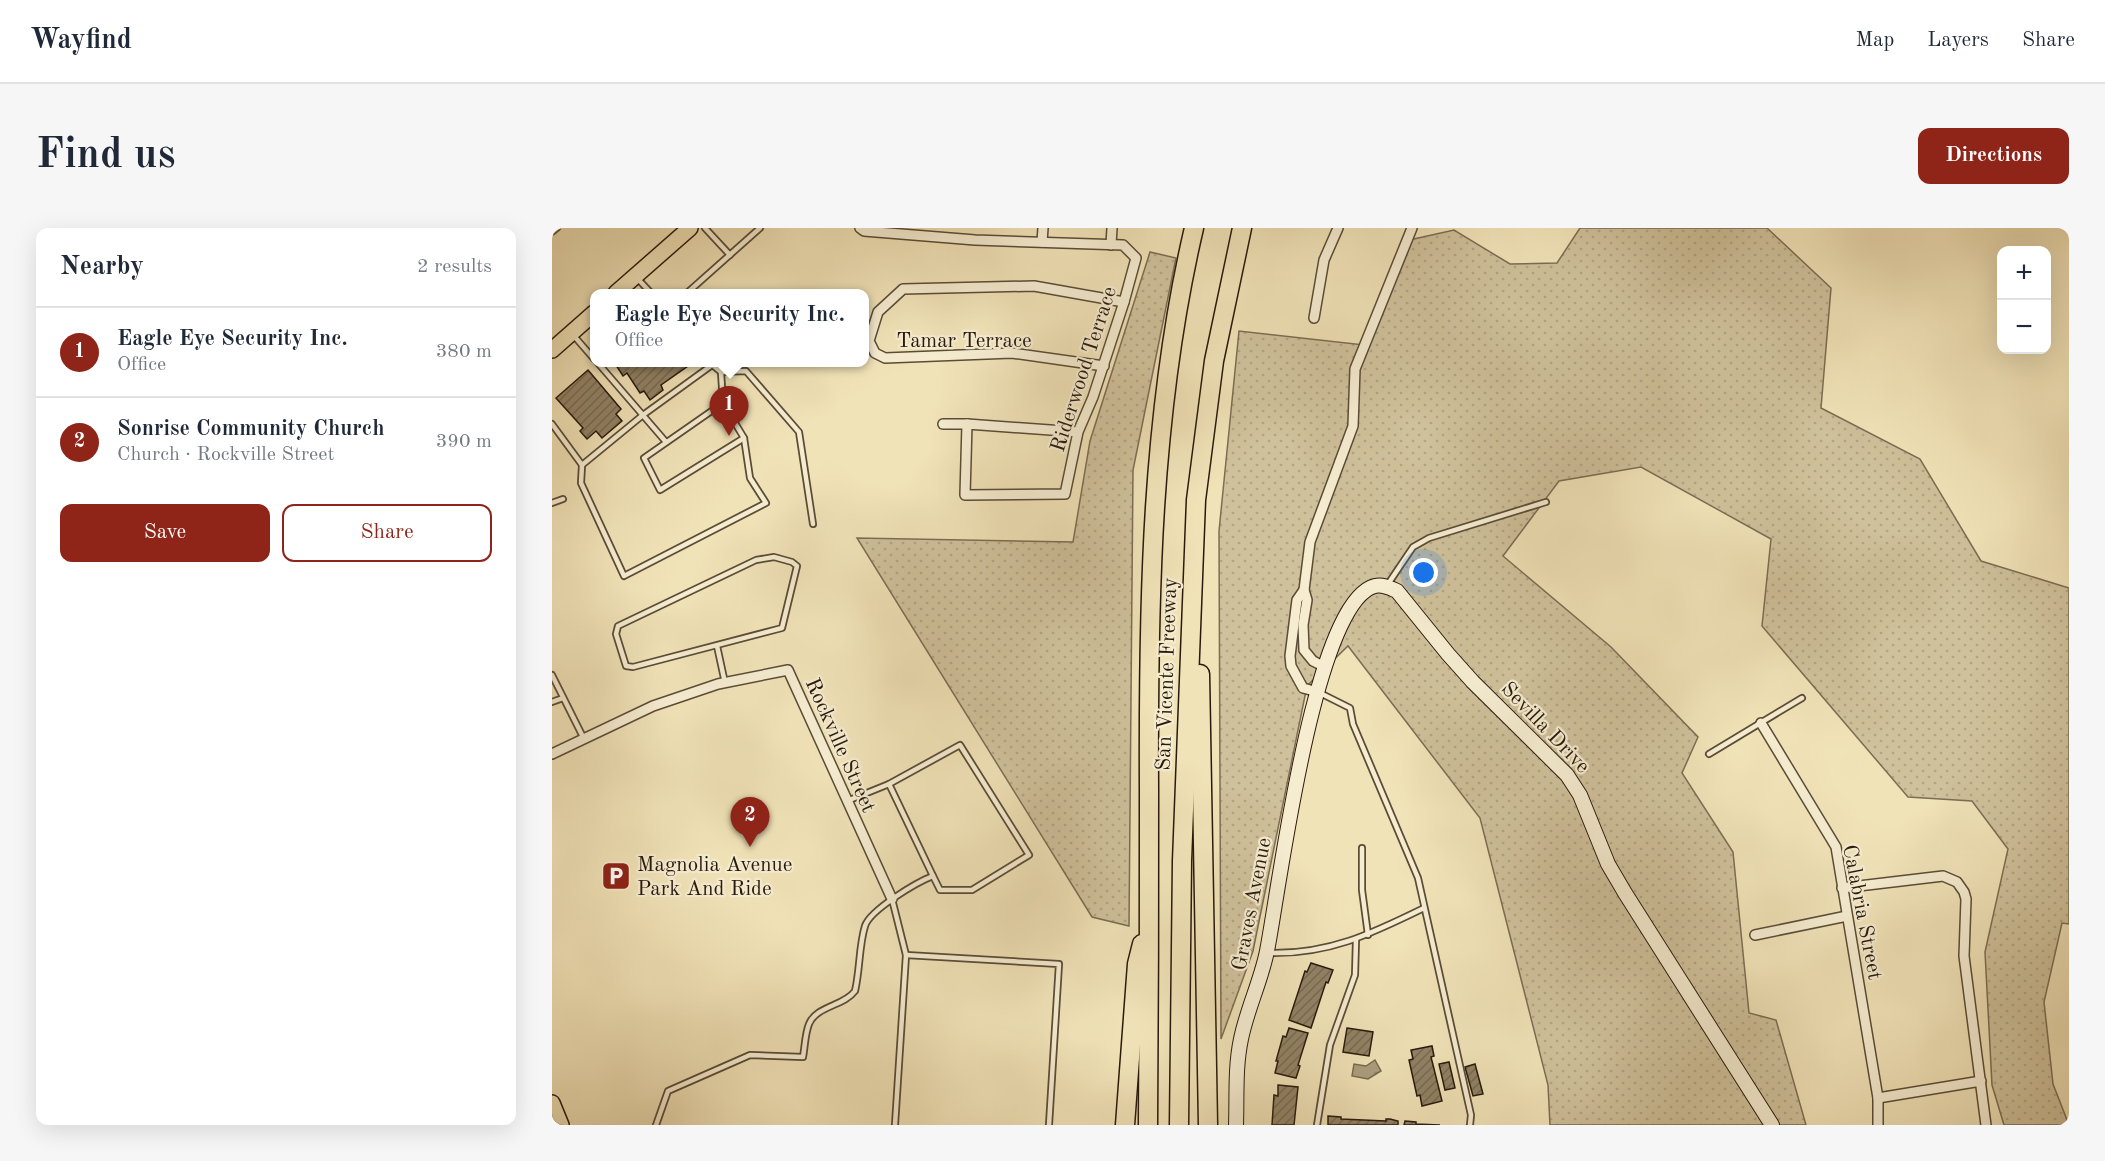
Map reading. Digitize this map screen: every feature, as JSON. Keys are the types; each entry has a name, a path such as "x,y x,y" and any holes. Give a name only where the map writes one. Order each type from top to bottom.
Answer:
{"highway":[{"name":"San Vicente Freeway","path":"1148,1125 1149,669 1152,557 1159,453 1172,344 1194,228"},
{"name":"San Vicente Freeway","path":"1179,1125 1182,861 1196,500 1214,361 1242,228"},
{"path":"1196,500 1208,1125"},
{"path":"1125,1125 1137,964 1149,913"}],"main road":[{"path":"621,289 690,228"},
{"path":"552,350 590,317"},
{"path":"552,1103 561,1125"}],"street":[{"name":"Riderwood Terrace","path":"860,228 864,231 906,231 975,240 1123,245 1136,258 1104,366 1078,432 1065,494 965,495 967,424"},
{"path":"1042,242 1043,228"},
{"path":"1111,245 1112,228"},
{"path":"1314,318 1324,260 1338,228"},
{"path":"1325,667 1313,661 1304,650 1303,625 1307,600 1304,590 1310,542 1353,426 1355,369 1412,228"},
{"path":"975,240 976,229"},
{"name":"Tamar Terrace","path":"869,338 878,312 903,289 1034,286 1124,302"},
{"name":"Tamar Terrace","path":"869,343 875,353 885,358 1012,353 1104,366"},
{"path":"943,424 1078,432"},
{"path":"1304,590 1297,600 1294,616 1291,666 1303,688 1318,692 1336,635 1349,611 1363,594 1374,586 1386,586"},
{"name":"Sevilla Drive","path":"1386,586 1397,591 1467,675 1567,776 1580,795 1608,864 1625,893 1772,1125"},
{"name":"Rockville Street","path":"552,754 653,706 725,683 788,670 892,899"},
{"name":"Graves Avenue","path":"1236,1125 1239,1047 1249,1006 1267,953 1299,768 1318,692"},
{"name":"Calabria Street","path":"1761,723 1836,847 1878,1098 1878,1125"},
{"path":"1842,888 1943,876 1953,879 1961,887 1966,898 1964,956 1986,1125"},
{"path":"1755,935 1847,916"},
{"path":"1878,1098 1981,1081"}],"lane":[{"path":"552,232 557,228"},
{"path":"705,228 730,255"},
{"path":"693,289 760,228"},
{"path":"635,276 647,289"},
{"path":"572,333 590,354"},
{"path":"603,367 666,442"},
{"path":"582,465 706,367"},
{"path":"714,367 721,372 746,371 799,432 813,524"},
{"path":"552,424 582,465 581,483 624,576 766,503 750,478 744,438 723,403 721,372"},
{"path":"723,403 644,458 660,490 744,438"},
{"path":"552,503 563,499"},
{"path":"1386,586 1413,547 1429,538 1546,502"},
{"path":"774,556 792,562 796,566 782,628 717,646 628,668 615,630 756,560 774,556"},
{"path":"717,646 725,683"},
{"path":"552,675 584,740"},
{"path":"1318,692 1350,708 1353,724 1418,878 1471,1115 1470,1125"},
{"path":"552,702 563,698"},
{"path":"1709,754 1802,698"},
{"path":"847,801 889,784 960,745 1029,855 972,890 940,890 889,784"},
{"path":"1362,848 1362,891 1368,935"},
{"path":"656,1125 668,1091 750,1055 803,1057 809,1022 816,1014 850,998 855,991 866,923 892,899 920,881 933,876"},
{"path":"892,899 906,955 895,1125"},
{"path":"1267,953 1294,954 1356,940 1424,908"},
{"path":"1317,1125 1330,1045 1355,975 1356,940"},
{"path":"906,955 1059,964 1049,1125"}],"shaded area":[{"path":"1580,228 1767,228 1831,288 1821,408 1920,459 1981,561 2069,588 2069,924 2062,923 2044,1002 2053,1084 2069,1125 2004,1125 1992,1085 1985,952 2008,849 1972,801 1908,797 1762,626 1771,539 1641,467 1559,481 1503,556 1611,647 1698,737 1682,773 1733,852 1749,1013 1776,1020 1806,1125 1550,1125 1548,1085 1480,818 1348,646 1307,686 1253,951 1221,1039 1219,531 1239,331 1364,345 1405,241 1454,230 1510,264 1557,263"},
{"path":"1150,252 1176,258 1133,470 1129,926 1092,917 857,538 1073,542 1090,441"}],"water":[{"path":"1375,1060 1381,1071 1368,1079 1352,1076 1354,1064 1366,1066"}],"building":[{"path":"617,367 687,367 661,385 663,390 650,400 644,391 640,393 627,373 623,376"},
{"path":"588,370 621,409 616,414 622,421 602,438 596,431 587,439 580,431 583,428 556,398"},
{"path":"1311,963 1333,970 1328,983 1326,982 1311,1028 1289,1020 1305,971 1307,972"},
{"path":"1289,1028 1308,1033 1296,1078 1275,1073 1283,1036 1286,1037"},
{"path":"1347,1028 1373,1032 1369,1056 1343,1052"},
{"path":"1432,1046 1434,1056 1431,1057 1442,1101 1422,1106 1420,1095 1417,1096 1409,1060 1413,1059 1411,1050"},
{"path":"1449,1062 1455,1088 1445,1090 1439,1064"},
{"path":"1475,1064 1483,1094 1473,1096 1465,1067"},
{"path":"1278,1085 1298,1087 1294,1125 1272,1125 1274,1095 1278,1096"},
{"path":"1328,1116 1341,1117 1341,1119 1386,1121 1390,1119 1398,1121 1398,1125 1328,1125"},
{"path":"1405,1121 1416,1122 1416,1124 1440,1125 1404,1125"}],"place":[{"name":"Eagle Eye Security Inc.","path":"729,436"},
{"name":"Sonrise Community Church","path":"750,847"},
{"name":"Magnolia Avenue Park And Ride","path":"616,876"}]}
